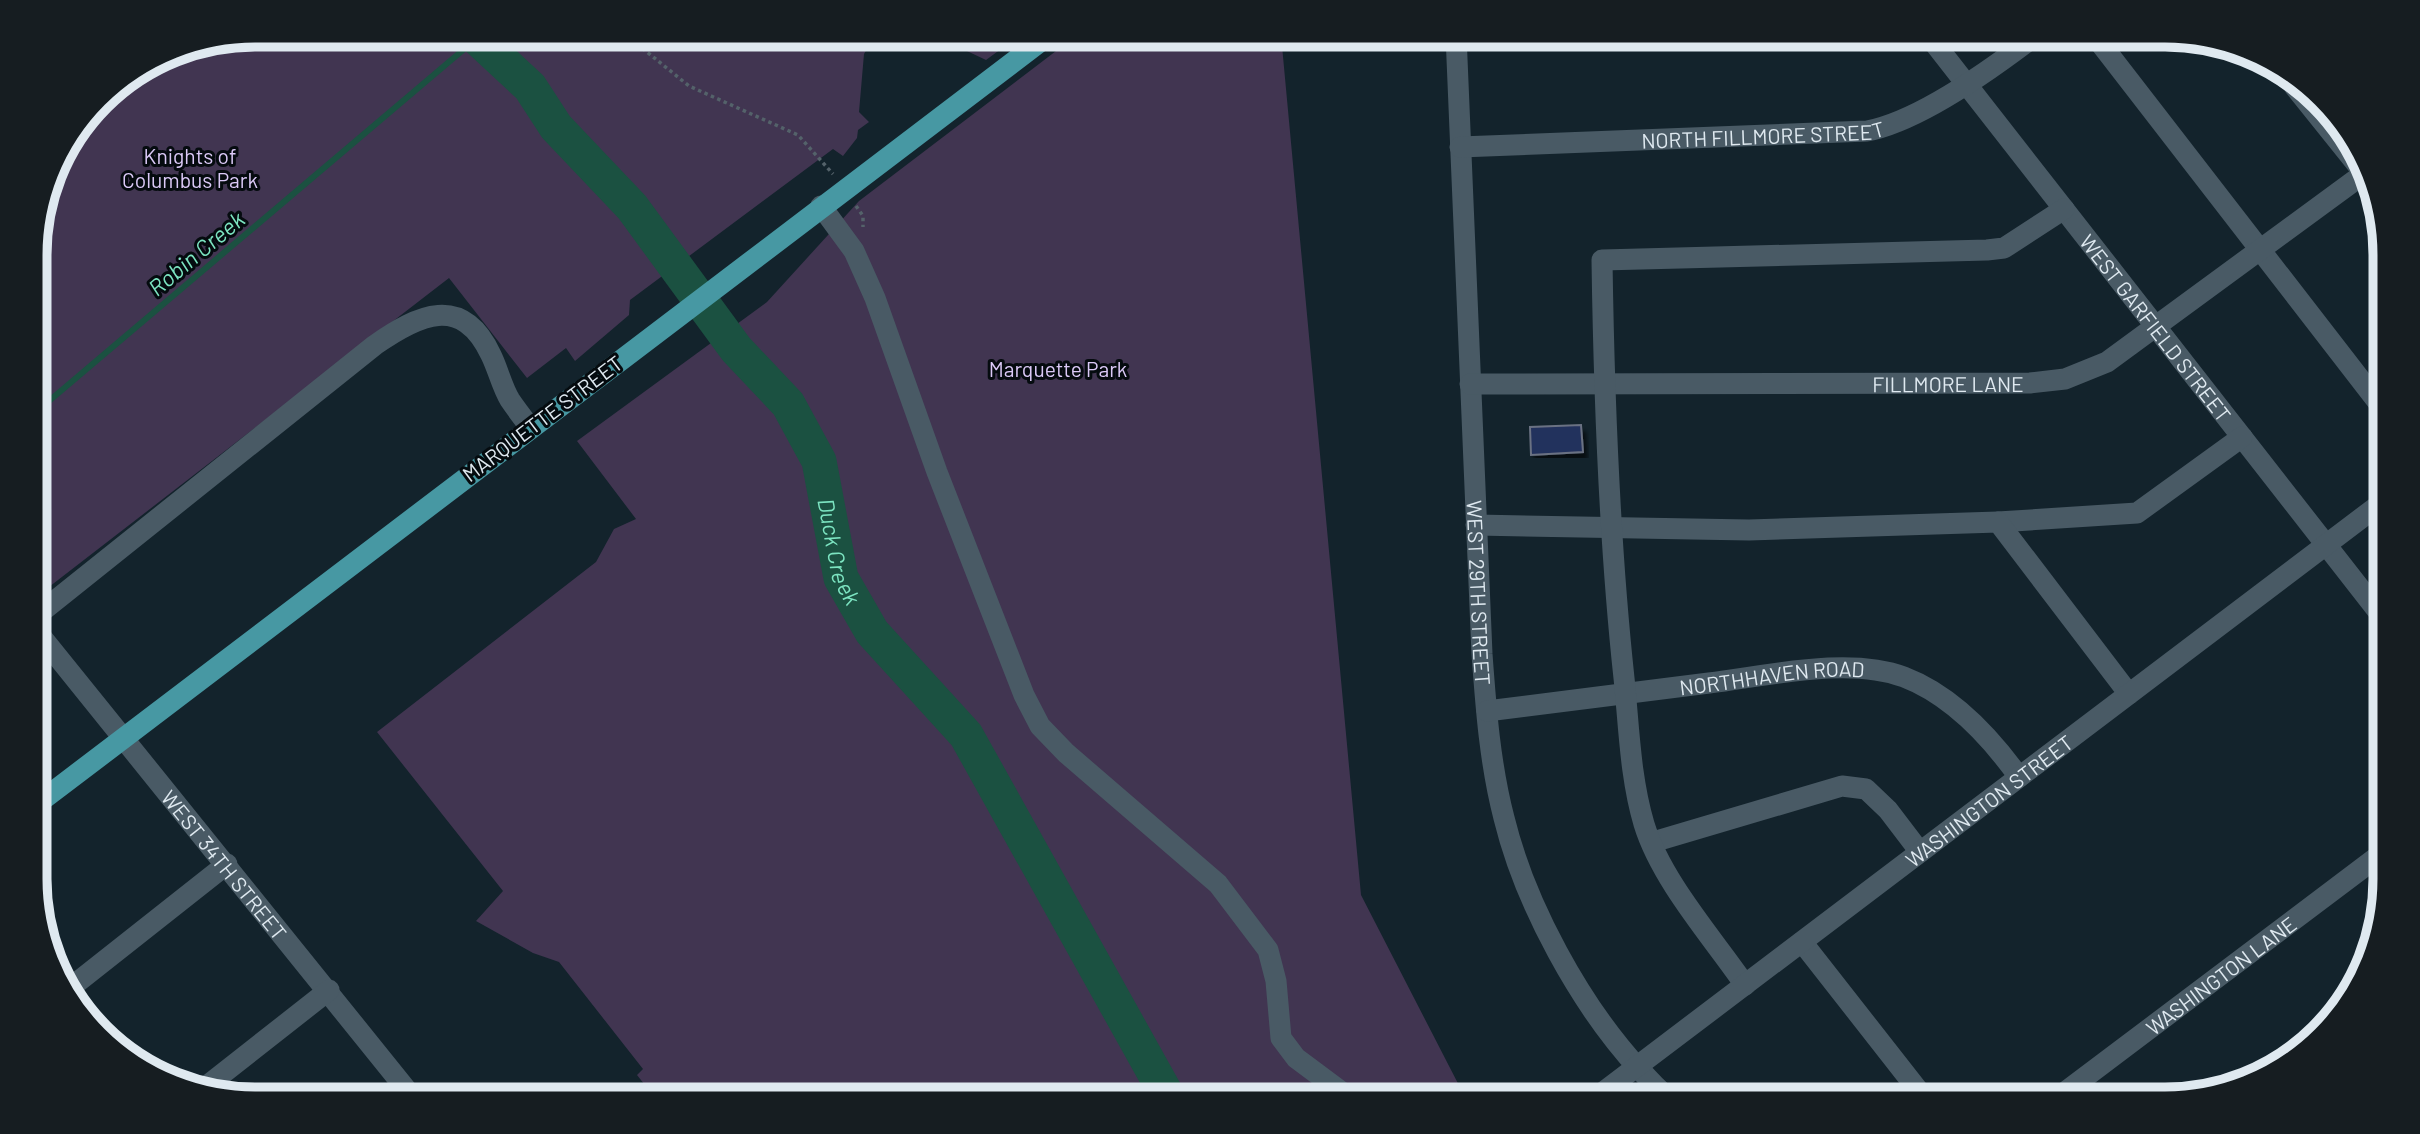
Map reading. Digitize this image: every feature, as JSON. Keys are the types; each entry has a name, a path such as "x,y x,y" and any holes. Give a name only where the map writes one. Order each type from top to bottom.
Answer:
{"main road":[{"name":"MARQUETTE STREET","path":"47,796 530,426 1032,48"}],"street":[{"name":"WEST 29TH STREET","path":"1456,47 1476,526 1490,752 1504,821 1535,903 1576,988 1614,1041 1658,1086"},
{"name":"WEST GARFIELD STREET","path":"1937,47 2373,605"},
{"name":"NORTH FILLMORE STREET","path":"1460,147 1867,131 1891,127 1965,83 2018,47"},
{"path":"2103,47 2373,396"},
{"path":"2311,107 2338,141"},
{"name":"FILLMORE LANE","path":"1471,384 2030,383 2065,379 2107,362 2358,178"},
{"path":"821,206 854,251 875,298 937,472 1024,695 1040,726 1066,753 1218,884 1268,950 1276,981 1282,1038 1296,1058 1335,1086"},
{"path":"1745,985 1668,875 1645,826 1634,777 1612,528 1604,384 1602,260 1987,250 2004,248 2064,209"},
{"path":"47,607 409,321 435,315 466,323 480,335 509,399 530,426"},
{"path":"1476,526 1749,530 1998,522 2137,513 2155,503 2242,437"},
{"name":"WASHINGTON STREET","path":"1611,1086 2373,509"},
{"path":"1998,522 2129,694"},
{"name":"WEST 34TH STREET","path":"47,645 329,990 405,1087"},
{"name":"NORTHHAVEN ROAD","path":"1486,711 1810,670 1865,668 1902,676 1930,688 1994,743 2019,777"},
{"path":"1653,842 1842,786 1866,789 1888,810 1920,852"},
{"name":"WASHINGTON LANE","path":"2073,1086 2373,860"},
{"path":"75,984 227,864"},
{"path":"1802,942 1915,1086"},
{"path":"212,1082 329,990"}],"path":[{"path":"642,48 689,86 798,135 845,190 863,216 862,243 854,251"}],"green space":[{"name":"Marquette Park","path":"1282,47 1361,895 1460,1086 646,1087 637,1075 643,1069 559,962 533,953 476,921 503,891 377,732 596,562 614,529 636,519 577,441 767,302 859,201 1060,48"},
{"name":"Knights of Columbus Park","path":"242,48 868,48 864,54 859,112 869,122 858,130 857,138 843,156 833,149 630,300 629,315 575,361 566,348 527,378 449,278 47,588 48,242 51,215 58,188 82,140 108,108 140,82 188,58"},
{"path":"960,48 1003,48 986,60"}],"building":[{"path":"1581,425 1583,452 1531,455 1530,427"}],"waterway":[{"name":"Robin Creek","path":"48,402 466,48"},
{"name":"Duck Creek","path":"488,48 530,87 556,127 632,207 736,349 788,404 819,461 841,578 872,632 966,735 1162,1087"}]}
